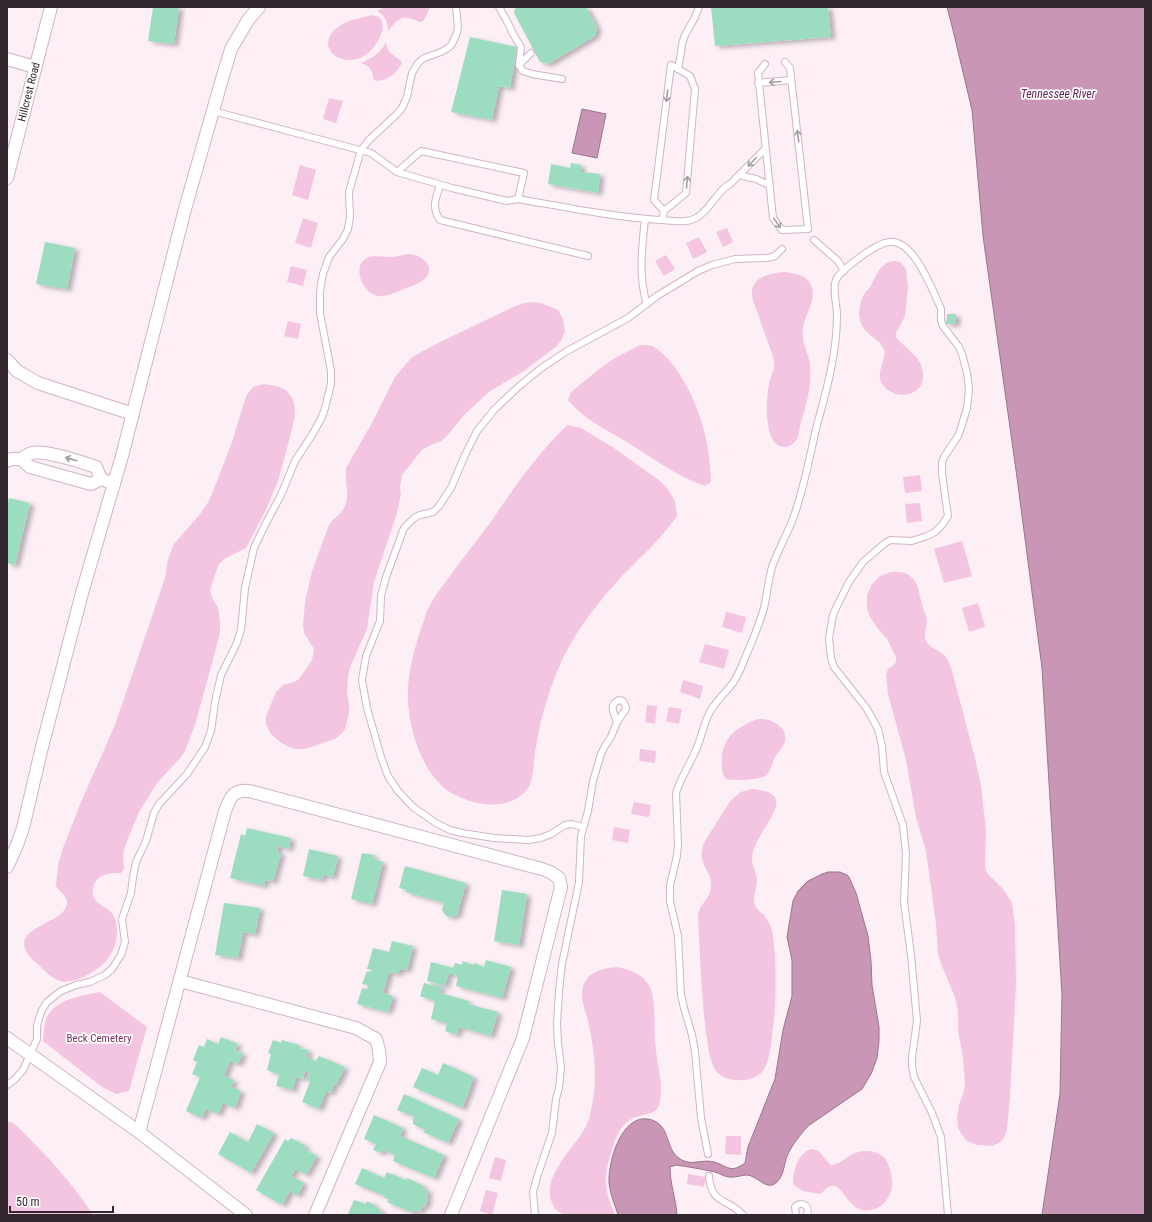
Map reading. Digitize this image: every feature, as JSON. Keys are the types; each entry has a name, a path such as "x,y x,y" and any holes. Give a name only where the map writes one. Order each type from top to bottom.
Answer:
{"street":[{"name":"Hillcrest Road","path":"7,178 51,7"},
{"path":"7,867 23,828 43,743 82,593 133,414 212,111 231,49 248,20 259,7"},
{"path":"7,59 35,67"},
{"path":"7,360 17,371 38,383 133,414"},
{"path":"7,461 12,459 21,459 31,453 48,453 96,467 101,479 114,484"},
{"path":"21,459 30,467 91,484 101,479"},
{"path":"139,1132 225,811 229,800 234,794 243,790 542,869 556,875 559,878 561,887 524,1038 450,1215"},
{"path":"180,981 356,1028 376,1039 380,1062 315,1215"},
{"path":"7,1038 139,1132 246,1215"}],"lane":[{"path":"7,1085 23,1070 36,1039 39,1018 47,1002 61,991 76,985 90,982 105,975 112,969 121,955 124,942 122,919 131,893 136,862 146,841 154,813 159,804 187,774 209,739 213,722 218,684 224,668 236,645 241,630 245,588 254,548 281,495 295,461 322,417 331,384 331,371 320,313 321,284 329,257 348,229 350,211 349,192 361,150 369,140 392,120 402,108 407,97 412,73 418,63 424,58 441,52 452,44 458,27 456,7"},
{"path":"499,7 521,47 519,65 523,71 562,79"},
{"path":"678,69 685,35 699,7"},
{"path":"519,65 531,53"},
{"path":"765,64 758,73 758,84 773,218 782,230 808,229 790,68 785,62"},
{"path":"662,220 664,210 686,193 695,89 690,76 671,65 654,200 664,210"},
{"path":"758,84 791,80"},
{"path":"212,111 371,153 397,172 440,185 507,200 518,199 645,219 675,222 688,221 703,213 725,186 730,184 765,149"},
{"path":"397,172 421,151 524,173 518,199"},
{"path":"739,175 756,179 769,185"},
{"path":"440,185 434,207 440,220 588,256"},
{"path":"645,219 642,252 642,285 646,304"},
{"path":"814,240 838,262 844,271"},
{"path":"708,1154 701,1118 692,1035 681,995 678,936 670,901 670,885 677,856 678,844 676,793 678,785 695,753 704,730 705,722 712,708 733,683 744,660 761,618 773,564 796,512 833,358 837,325 836,279 844,271 877,246 894,242 903,246 913,255 941,308 941,321 943,326 959,347 962,354 968,382 968,399 965,418 958,436 942,462 942,474 948,516 935,532 912,541 890,540 863,562 849,582 833,615 829,638 830,658 834,667 867,709 878,729 882,746 884,772 903,824 906,854 904,902 911,955 917,1021 912,1067 914,1077 932,1113 941,1137 948,1215"},
{"path":"583,827 572,824 564,825 551,834 540,838 513,840 462,834 436,823 414,807 398,792 388,776 381,757 366,703 362,680 362,672 366,656 380,621 382,588 404,528 414,518 433,512 439,506 451,488 471,443 484,422 500,404 540,369 567,350 628,318 682,280 712,265 735,258 767,258 775,256 782,249"},
{"path":"535,1215 533,1192 552,1133 562,1067 558,1034 559,985 579,882 580,846 583,827 588,811 593,781 600,754 611,737 617,722"},
{"path":"709,1176 712,1191 717,1198 743,1215"},
{"path":"796,1215 795,1207 801,1204 807,1207 807,1215"}],"green space":[{"path":"385,7 430,7 424,20 421,22 410,18 403,18 396,22 388,31 386,19 377,11"},
{"path":"373,15 379,17 383,28 382,34 369,52 358,59 347,60 338,57 331,51 328,43 331,34 341,25 352,20"},
{"path":"386,42 390,52 402,62 398,70 391,76 378,81 374,80 370,69 366,65 360,63 375,55"},
{"path":"329,98 343,101 336,123 323,119"},
{"path":"300,165 316,170 308,200 292,195"},
{"path":"303,218 318,223 311,248 295,243"},
{"path":"727,228 733,242 723,247 716,232"},
{"path":"699,237 707,252 693,259 686,243"},
{"path":"412,254 422,258 426,262 429,268 427,277 419,283 383,296 376,296 365,287 360,274 360,268 362,262 367,258 375,256 394,257"},
{"path":"666,255 675,269 664,276 655,261"},
{"path":"894,261 900,262 906,269 908,287 905,316 896,333 896,337 920,362 923,373 923,381 920,387 909,394 902,395 895,394 883,385 880,372 884,358 884,350 882,346 864,329 860,321 859,313 863,297 871,286 877,273 885,264"},
{"path":"291,266 307,270 303,286 287,282"},
{"path":"785,272 800,275 809,281 813,291 813,296 804,323 803,334 810,364 808,393 797,439 792,445 784,447 777,445 772,439 769,431 767,400 774,363 754,303 752,290 754,284 762,277"},
{"path":"534,302 541,303 558,310 563,319 565,331 558,345 524,371 490,391 465,414 446,437 422,450 402,475 400,487 401,494 397,513 374,582 367,629 351,665 348,676 347,692 349,714 345,729 335,739 305,749 294,749 281,743 271,734 266,725 266,716 276,692 283,685 299,679 312,660 314,649 304,633 303,625 305,602 312,571 329,525 340,513 347,501 346,468 372,423 395,377 412,357 515,306"},
{"path":"288,321 301,324 298,339 284,336"},
{"path":"640,345 652,346 666,356 684,382 697,408 706,437 710,467 711,482 705,486 674,472 595,423 581,413 568,400 571,392 598,370 613,359"},
{"path":"264,384 277,386 286,390 294,403 295,416 278,481 265,512 246,548 224,559 219,564 210,590 218,608 220,632 195,725 185,751 157,783 139,812 125,846 123,854 124,869 121,873 103,875 94,884 94,898 99,904 112,913 116,922 117,937 112,952 102,965 81,978 65,982 56,980 34,961 26,950 24,941 29,934 63,911 67,904 65,896 56,886 58,865 81,802 115,725 165,578 168,559 174,544 200,514 212,494 232,442 246,396 253,387"},
{"path":"568,425 581,428 614,448 660,481 668,489 675,501 677,516 658,539 623,575 591,613 570,645 559,668 545,707 538,734 532,777 528,789 512,801 498,804 482,804 467,800 449,792 434,777 421,756 410,720 409,708 408,689 413,655 426,614 436,595 528,469"},
{"path":"920,475 922,491 905,493 903,477"},
{"path":"920,503 922,521 907,523 905,504"},
{"path":"962,541 972,576 944,583 934,549"},
{"path":"891,572 906,574 914,581 919,592 927,620 925,639 932,647 944,655 951,667 981,786 986,831 985,866 987,873 1004,890 1012,903 1015,926 1016,984 1010,1097 1007,1130 1004,1138 999,1143 992,1146 977,1145 967,1141 958,1128 957,1118 959,1105 965,1083 963,1058 958,1031 958,1011 955,997 938,954 936,924 926,851 916,818 906,760 888,694 886,675 888,669 895,664 896,657 887,639 870,617 867,608 867,595 872,584 880,576"},
{"path":"978,603 985,627 969,632 962,608"},
{"path":"726,612 746,617 742,633 722,627"},
{"path":"705,644 729,650 724,669 699,662"},
{"path":"683,680 703,686 700,699 680,692"},
{"path":"647,705 657,706 655,724 645,722"},
{"path":"669,707 682,709 679,724 666,721"},
{"path":"758,719 774,722 782,729 785,733 783,746 776,755 770,770 765,776 746,780 726,779 722,772 722,755 727,741 736,730"},
{"path":"640,749 656,751 655,763 639,761"},
{"path":"752,789 768,792 775,798 776,806 754,848 752,859 757,880 754,897 755,904 757,909 764,915 772,929 776,983 771,1044 766,1066 762,1072 751,1079 737,1080 723,1077 714,1068 706,1033 698,915 711,890 711,880 702,861 701,855 705,841 731,800 741,792"},
{"path":"634,802 651,805 649,817 631,814"},
{"path":"614,827 630,830 628,843 612,840"},
{"path":"617,967 627,969 640,975 647,982 652,993 654,1006 655,1047 661,1084 660,1102 655,1111 633,1118 623,1126 617,1135 608,1166 606,1181 607,1193 615,1215 565,1215 556,1210 552,1203 550,1191 551,1182 560,1163 587,1125 594,1091 594,1053 591,1034 582,1000 582,989 586,980 593,973 602,969"},
{"name":"Beck Cemetery","path":"100,992 147,1027 129,1091 116,1094 102,1087 43,1041 44,1027 50,1012 62,1003 69,1000"},
{"path":"7,1121 17,1126 47,1157 67,1179 93,1215 7,1215"},
{"path":"726,1136 741,1136 741,1155 725,1154"},
{"path":"811,1149 819,1151 831,1165 862,1151 875,1152 883,1157 886,1160 890,1170 892,1184 889,1196 883,1205 868,1210 860,1209 854,1206 837,1187 828,1187 820,1194 803,1191 795,1186 793,1183 793,1178 797,1163 806,1151"},
{"path":"495,1157 506,1160 501,1181 489,1178"},
{"path":"688,1174 706,1177 704,1187 687,1184"},
{"path":"486,1190 498,1193 492,1215 480,1211"}],"water":[{"name":"Tennessee River","path":"947,7 1145,7 1145,1215 1042,1215 1060,1094 1062,995 1042,668 983,236 972,110"},
{"path":"582,109 606,114 597,158 572,153"},
{"path":"828,872 840,872 849,877 856,893 868,936 872,985 879,1027 879,1041 877,1058 871,1074 862,1089 808,1126 791,1148 781,1176 773,1185 766,1184 747,1175 727,1177 715,1172 676,1165 670,1167 677,1215 618,1215 611,1195 609,1183 611,1164 618,1142 624,1132 630,1124 639,1120 648,1119 662,1126 673,1151 677,1157 684,1161 710,1161 732,1169 745,1163 748,1147 775,1079 783,1030 792,996 792,960 787,937 793,901 798,891 808,881"}],"building":[{"path":"153,7 179,7 174,44 148,41"},
{"path":"515,7 586,7 597,28 595,36 548,64 540,62 514,13"},
{"path":"711,7 828,7 831,37 715,46"},
{"path":"470,37 517,47 510,88 499,86 492,120 451,112"},
{"path":"571,163 581,165 581,172 600,174 598,193 548,184 551,164 570,168"},
{"path":"45,242 75,248 67,289 36,284"},
{"path":"947,314 956,314 956,324 946,324"},
{"path":"9,498 30,503 15,565 7,563 7,505"},
{"path":"247,828 291,838 289,849 278,846 277,852 281,854 273,881 265,880 264,886 230,878 241,834 245,836"},
{"path":"309,849 338,856 333,877 323,875 322,880 303,876"},
{"path":"362,853 374,855 373,859 383,862 372,904 351,899"},
{"path":"405,866 466,883 457,915 450,917 446,916 442,910 444,903 406,892 407,890 399,888"},
{"path":"502,890 527,894 519,945 494,941"},
{"path":"224,903 260,908 255,934 243,932 238,958 215,955"},
{"path":"392,941 413,946 407,970 400,969 398,974 389,972 383,993 393,996 388,1012 357,1004 362,988 367,989 368,985 362,984 367,971 371,972 372,970 367,969 373,948 389,952"},
{"path":"486,960 511,967 502,998 456,986 458,976 449,973 445,986 427,981 431,962 453,968 455,963 462,965 463,961 473,965 475,963 484,967"},
{"path":"424,983 441,987 440,993 469,1001 468,1004 498,1012 491,1036 459,1027 457,1035 445,1031 447,1023 431,1019 435,1001 420,996"},
{"path":"221,1037 238,1044 235,1050 243,1053 238,1064 230,1061 224,1076 234,1080 231,1087 241,1091 235,1108 223,1103 218,1114 206,1109 202,1118 186,1111 200,1077 192,1074 197,1062 193,1060 199,1045 204,1047 207,1039 218,1044"},
{"path":"273,1040 281,1043 282,1040 299,1045 299,1048 309,1050 306,1056 316,1061 319,1056 345,1067 336,1085 334,1084 331,1093 326,1091 319,1109 302,1102 310,1082 306,1080 310,1073 305,1071 303,1079 296,1077 293,1090 276,1086 279,1075 267,1070 271,1054 268,1053"},
{"path":"443,1063 474,1077 462,1108 413,1087 422,1068 438,1075"},
{"path":"404,1094 459,1119 448,1143 423,1132 425,1130 413,1124 413,1119 415,1117 397,1110"},
{"path":"374,1115 403,1128 400,1136 444,1155 434,1178 393,1161 395,1155 383,1150 381,1153 373,1150 376,1144 364,1139"},
{"path":"257,1124 274,1133 251,1173 218,1154 230,1132 248,1142"},
{"path":"291,1138 306,1146 304,1149 317,1156 306,1175 296,1169 291,1176 304,1183 297,1196 290,1191 282,1205 256,1190 285,1139 288,1141"},
{"path":"362,1168 384,1178 387,1172 406,1180 407,1178 424,1186 423,1189 429,1191 426,1197 428,1198 425,1207 422,1206 420,1212 414,1210 413,1213 387,1202 389,1199 384,1198 385,1196 355,1184"},
{"path":"354,1200 366,1204 367,1201 375,1205 374,1207 380,1209 379,1211 382,1213 381,1215 348,1214"}]}
